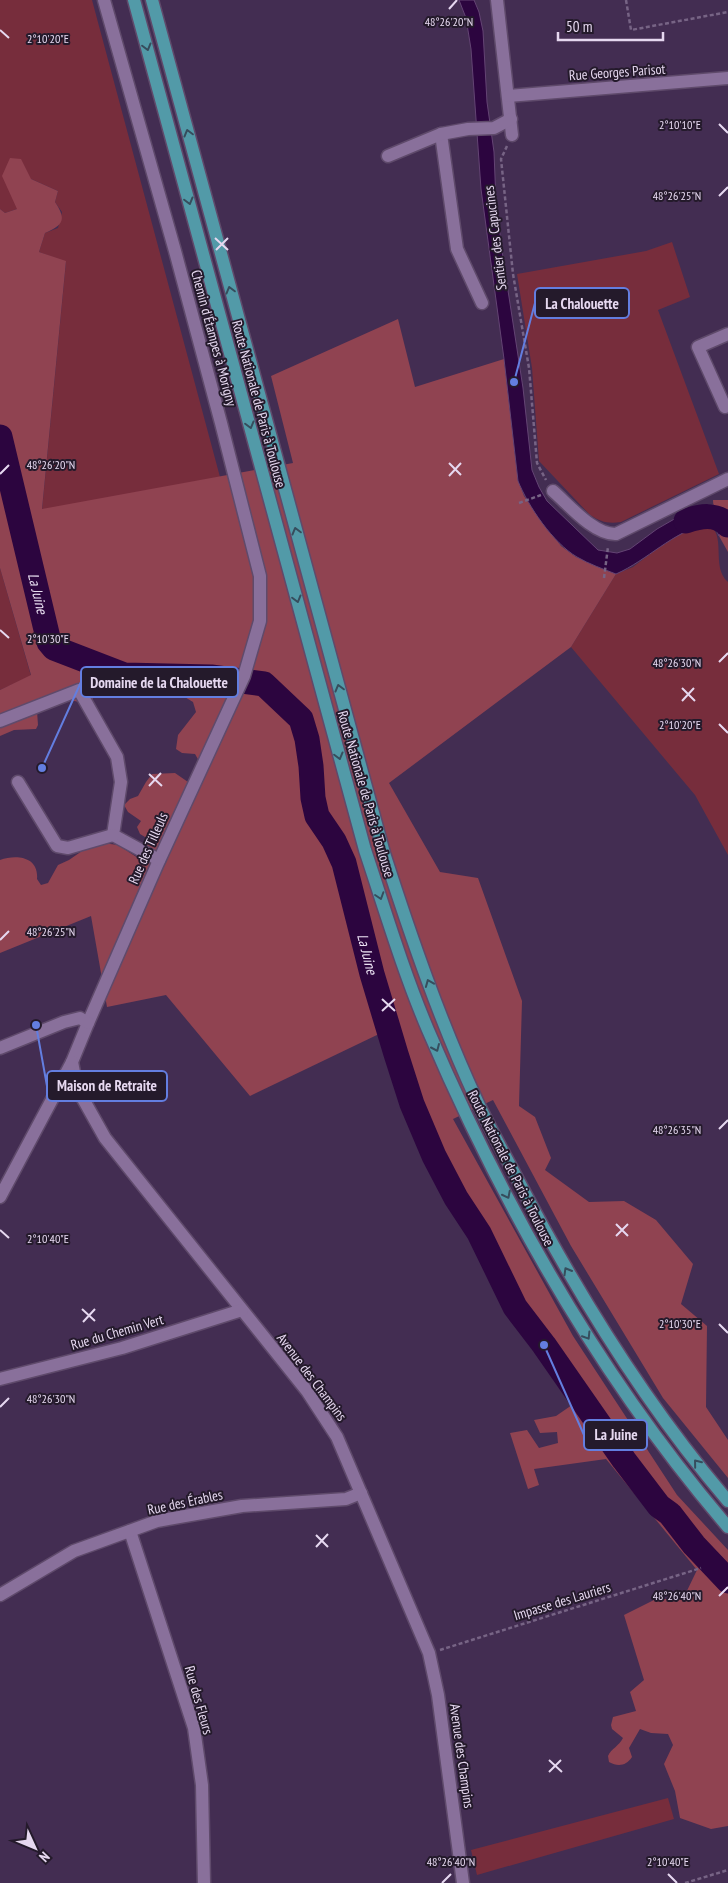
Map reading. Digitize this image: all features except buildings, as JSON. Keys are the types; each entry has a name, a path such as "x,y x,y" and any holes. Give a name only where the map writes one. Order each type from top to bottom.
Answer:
{"main road":[{"name":"Route Nationale de Paris à Toulouse","path":"134,0 365,850 396,946 428,1028 463,1109 539,1257 588,1338 638,1411 728,1528"},
{"name":"Route Nationale de Paris à Toulouse","path":"152,0 384,853 414,945 477,1101 552,1245 606,1336 686,1449 728,1501"}],"street":[{"name":"Chemin d'Étampes à Morigny","path":"104,0 175,251 260,576 260,620 245,673 239,686"},
{"path":"498,0 512,135"},
{"name":"Rue Georges Parisot","path":"508,96 728,78"},
{"path":"388,156 441,134 468,129 494,128 511,119"},
{"path":"441,134 457,249 482,302"},
{"path":"728,334 698,347 725,407 728,406"},
{"path":"553,491 591,526 609,534 616,534 728,479"},
{"name":"Rue des Tilleuls","path":"88,1022 159,860 239,686"},
{"path":"0,721 79,690 118,757 121,782 113,835"},
{"path":"18,782 57,846 68,848 113,835 159,860"},
{"path":"0,1048 64,1022 80,1018 88,1022 72,1062 0,1198"},
{"name":"Avenue des Champins","path":"72,1062 77,1088 105,1138 307,1392 337,1437 429,1653 438,1694 463,1883"},
{"name":"Rue du Chemin Vert","path":"0,1379 122,1348 242,1310"},
{"name":"Rue des Érables","path":"0,1596 74,1551 157,1521 242,1506 346,1499 361,1493"},
{"name":"Rue des Fleurs","path":"130,1531 194,1728 202,1786 204,1883"}],"path":[{"path":"626,0 631,30 728,12"},
{"name":"Sentier des Capucines","path":"512,135 501,159 513,274 529,368 538,463 553,491"},
{"path":"519,503 553,491"},
{"path":"604,578 608,550"},
{"name":"Impasse des Lauriers","path":"429,1653 701,1568"},
{"path":"685,1883 728,1870"}],"shaded area":[{"path":"0,0 92,0 220,477 42,510 66,262 39,252 45,233 58,228 62,212 55,202 58,191 31,179 17,209 5,213 0,209"},
{"path":"459,0 474,0 483,31 487,102 494,152 496,202 523,388 532,470 539,487 547,501 598,550 617,553 630,549 657,529 683,514 713,505 720,520 719,536 716,529 707,524 694,528 616,574 586,562 568,551 542,523 522,491 518,481 481,189 471,49 466,18"},
{"path":"10,158 21,159 31,179 58,191 55,202 62,218 56,227 45,233 39,252 66,261 42,509 293,463 271,376 398,319 415,387 504,359 518,480 524,496 561,546 576,557 616,574 571,647 389,783 440,872 478,878 522,1001 519,1106 535,1117 551,1158 545,1170 589,1202 624,1201 656,1220 693,1264 681,1304 707,1326 706,1407 728,1440 728,1478 663,1398 571,1246 493,1100 453,1119 573,1336 677,1495 728,1550 728,1826 711,1829 680,1818 675,1791 664,1764 673,1745 668,1734 651,1733 640,1729 629,1748 632,1757 630,1760 622,1765 609,1762 609,1754 623,1738 612,1729 613,1717 636,1711 630,1692 644,1680 624,1615 656,1599 683,1599 697,1570 606,1459 534,1469 539,1485 528,1489 510,1433 527,1430 539,1448 558,1443 557,1432 540,1433 534,1420 556,1416 572,1405 504,1304 418,1137 379,1034 250,1096 166,995 107,1007 91,916 0,953 0,860 13,857 26,859 31,862 37,872 37,879 41,885 48,883 58,865 69,860 95,842 118,845 138,858 150,840 140,834 137,827 141,821 128,812 124,805 130,799 138,796 152,774 175,773 188,782 199,761 195,754 182,753 176,749 178,735 196,712 193,702 165,685 139,679 102,678 98,691 88,702 77,702 69,699 37,711 38,725 36,729 14,730 0,736 0,690 31,675 0,568 0,209 5,213 17,209 2,176"},
{"path":"672,242 690,297 658,310 719,474 621,522 605,522 590,515 539,461 532,368 517,274 646,251"},
{"path":"713,500 728,500 728,552 719,536 721,525"},
{"path":"707,524 713,528 717,535 720,568 728,582 728,855 695,795 571,647 616,574 633,567 667,541 692,527"},
{"path":"0,568 31,676 0,690"},
{"path":"668,1798 674,1819 477,1875 471,1850"}],"waterway":[{"name":"La Juine","path":"0,437 49,642 54,648 124,675 211,677 264,684 301,719 307,739 313,798 317,816 334,841 344,863 372,974 396,1054 412,1104 434,1156 456,1198 479,1233 515,1307 659,1506 670,1514 694,1545 728,1581"},
{"path":"686,521 713,517 728,525"}],"place":[{"name":"La Chalouette","path":"514,382"},
{"name":"Domaine de la Chalouette","path":"42,768"},
{"name":"Maison de Retraite","path":"36,1025"},
{"name":"La Juine","path":"544,1345"}]}
